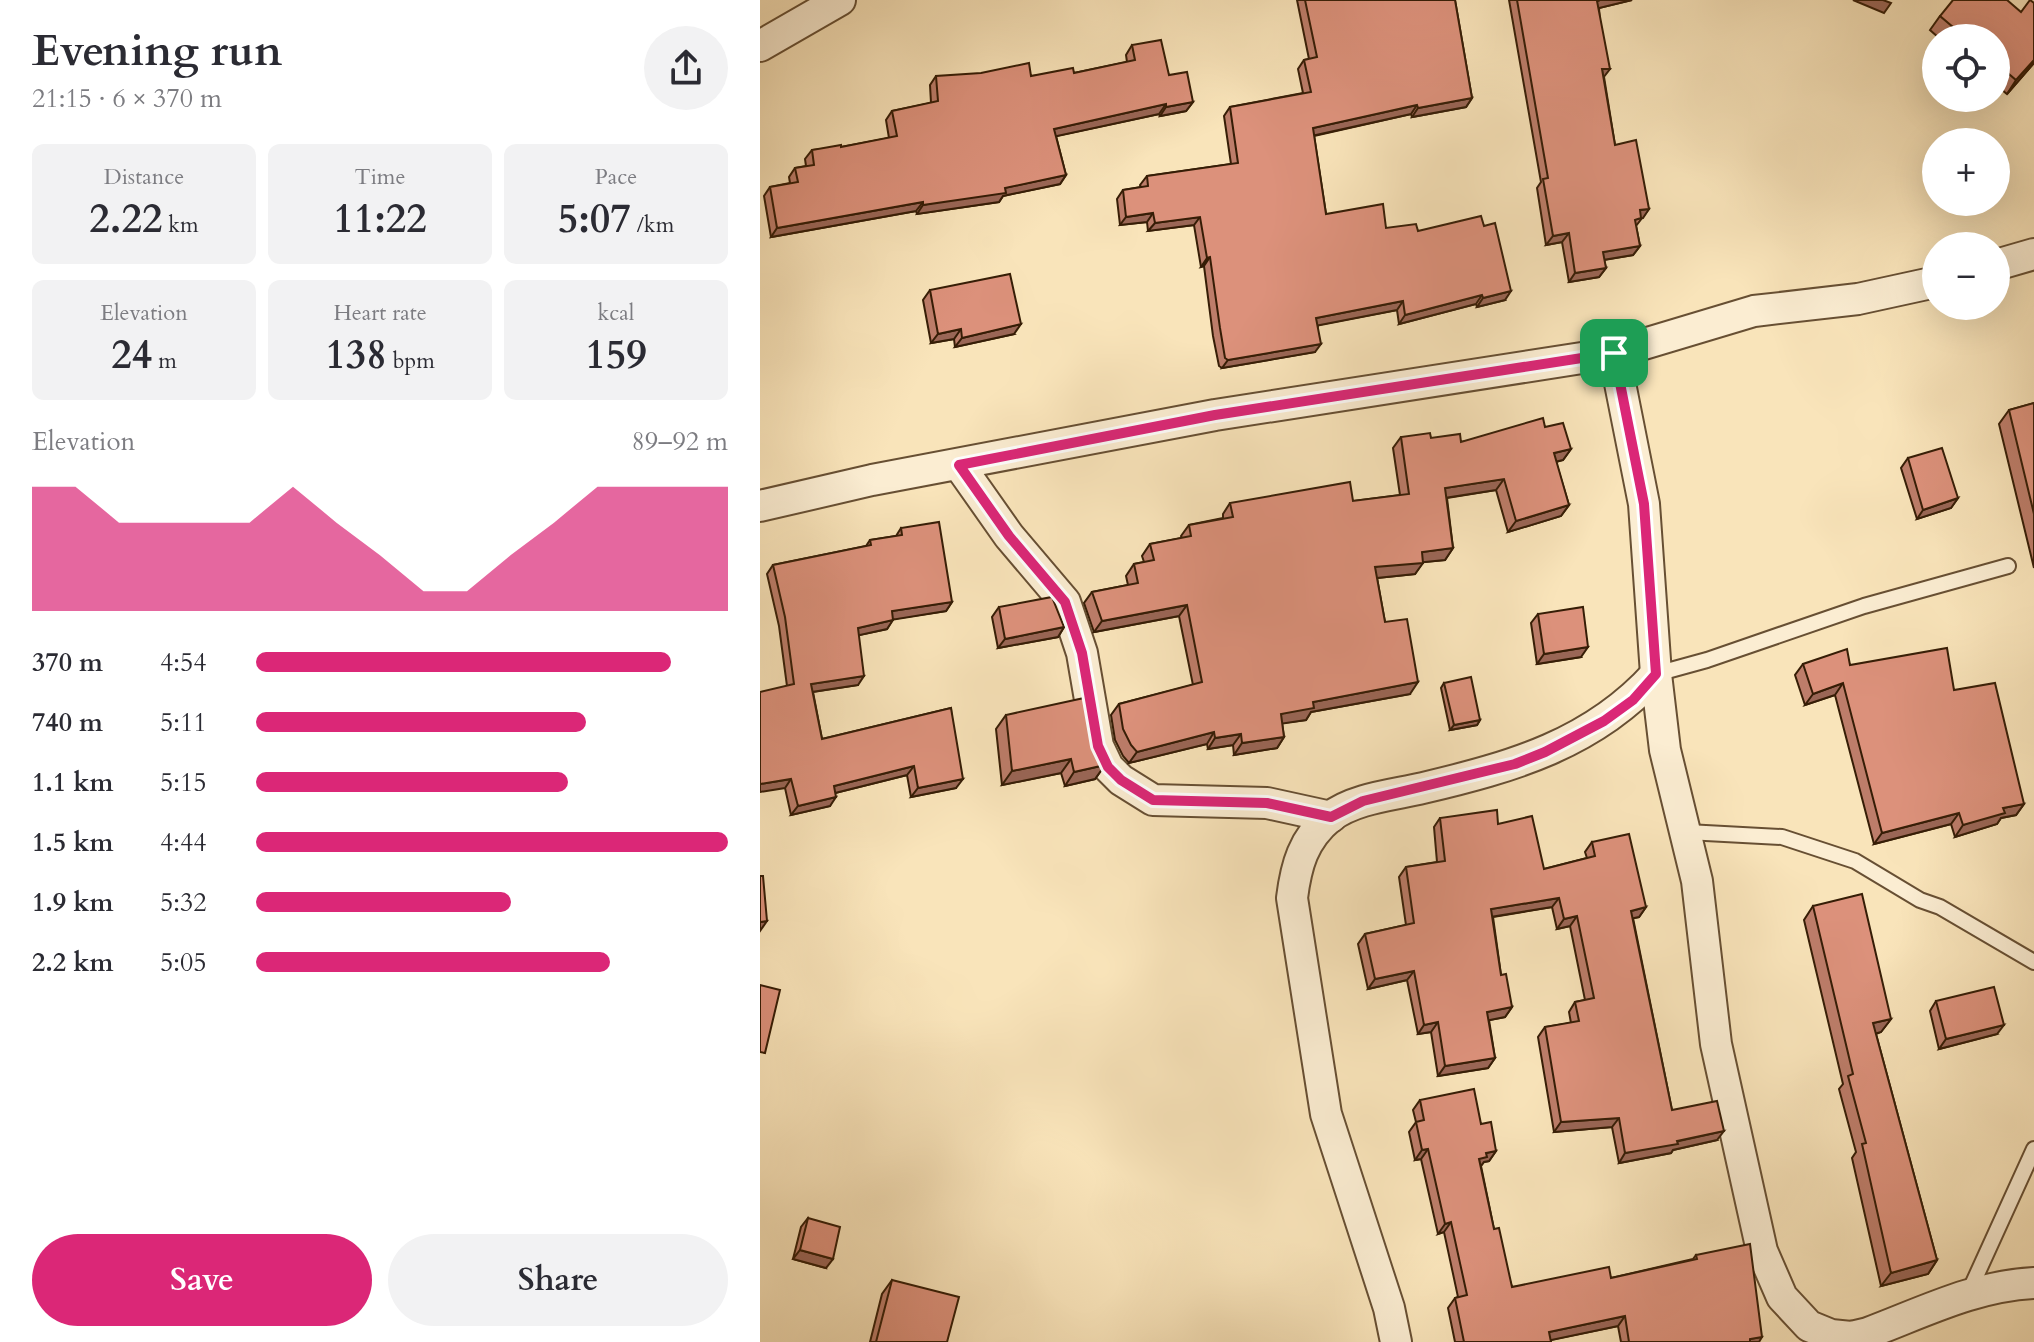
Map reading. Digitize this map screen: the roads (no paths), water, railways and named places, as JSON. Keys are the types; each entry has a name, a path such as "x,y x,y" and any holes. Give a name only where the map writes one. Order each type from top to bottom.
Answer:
{"street":[{"path":"760,46 840,0"},
{"path":"2010,261 2034,254"},
{"path":"760,506 872,480 1215,415 1614,353 1754,311 1858,299 1922,285"},
{"path":"1614,353 1644,504 1656,674 1665,750 1697,881 1709,1001 1762,1251 1782,1297 1809,1326 1831,1335 1851,1337 1968,1294 2000,1286 2034,1283"},
{"path":"959,465 1009,536 1065,602 1082,653 1098,746 1108,767 1121,780 1153,800 1267,803 1331,817"},
{"path":"1396,1342 1389,1308 1326,1114 1292,898 1297,863 1308,841 1331,817 1363,801 1515,764 1545,752 1604,721 1633,700 1656,674"}],"lane":[{"path":"1656,674 1864,606 2008,566"},
{"path":"1687,832 1782,837 1855,861 2034,962"},
{"path":"1968,1294 2034,1149"}]}
